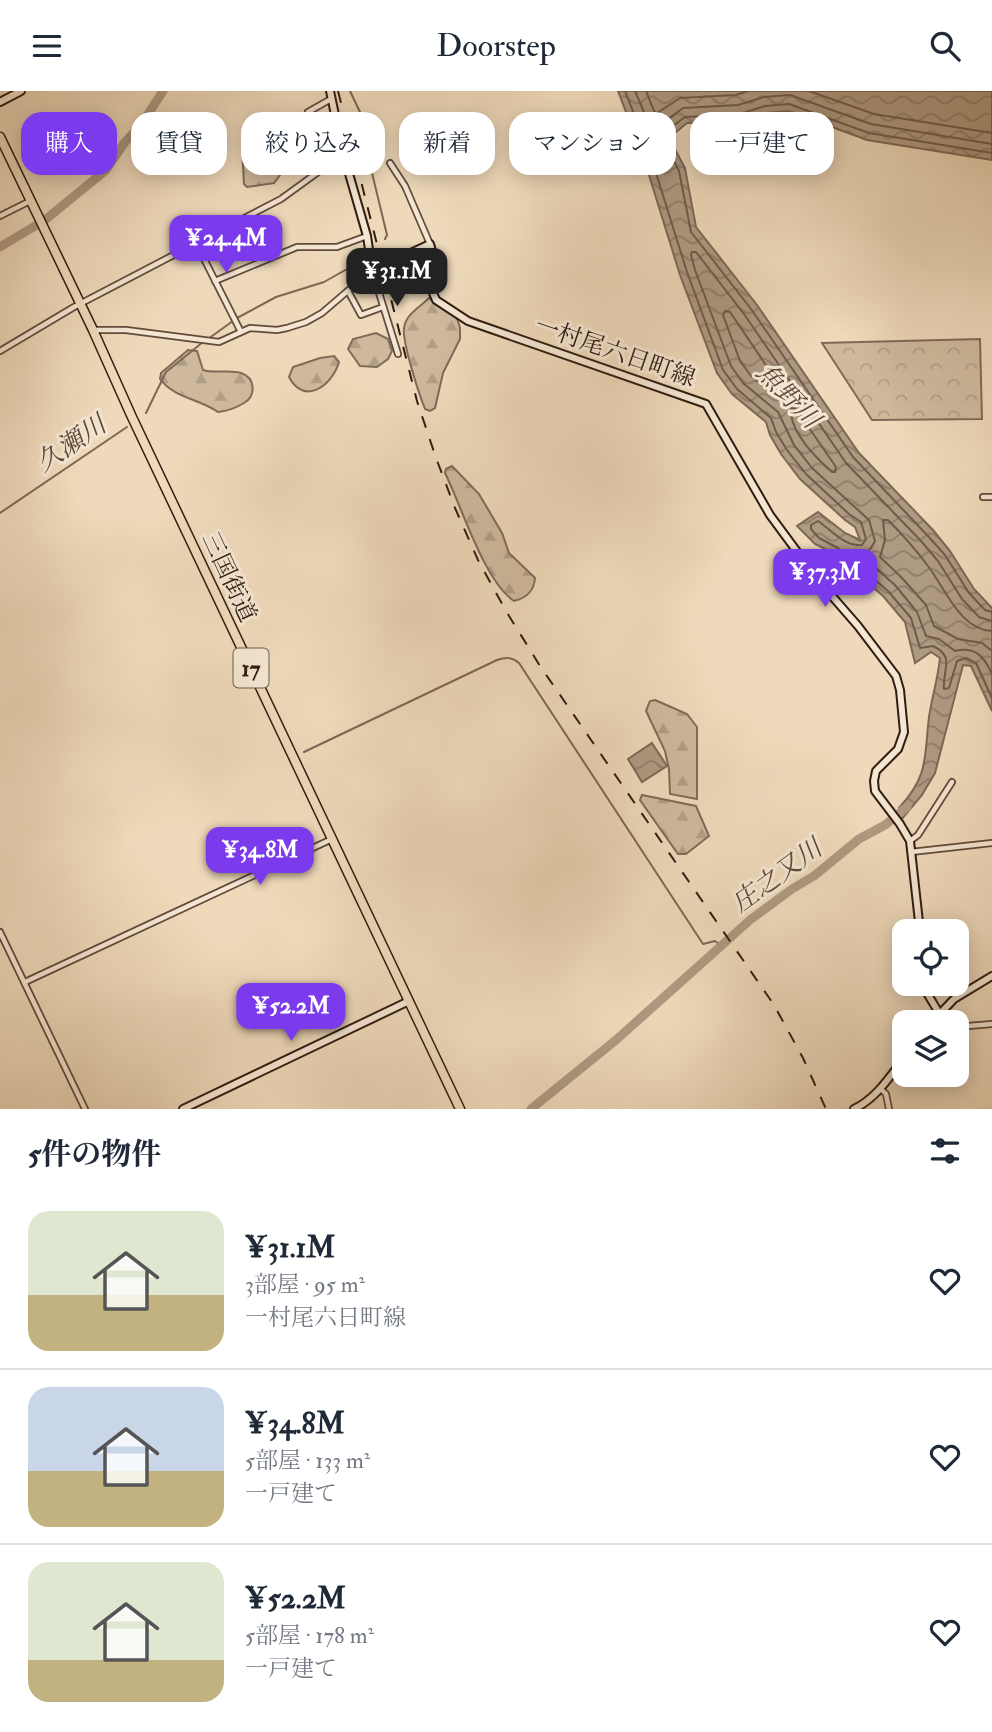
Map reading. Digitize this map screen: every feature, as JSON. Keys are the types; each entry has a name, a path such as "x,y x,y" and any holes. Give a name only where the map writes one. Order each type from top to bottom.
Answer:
{"highway":[{"name":"三国街道","path":"0,137 460,1109"}],"main road":[{"path":"0,102 21,91"},
{"path":"349,175 374,269"},
{"path":"387,264 430,244"},
{"name":"一村尾六日町線","path":"430,244 437,268 433,293 436,300 457,311 468,321 706,404 749,481 778,526 896,676 904,732 898,749 876,771 875,791 900,824 909,841 919,919"},
{"path":"943,1010 972,986 992,976"},
{"path":"183,1109 409,1001"},
{"path":"854,1109 865,1104 892,1074"}],"street":[{"path":"308,112 330,95"},
{"path":"390,163 405,186 430,244"},
{"path":"0,351 80,304 281,199 313,175"},
{"path":"0,216 30,201"},
{"path":"215,281 297,247 337,247 366,236"},
{"path":"197,245 241,333"},
{"path":"93,330 126,330 213,341 225,340 250,328 277,330 306,322 322,313 374,269 398,354"},
{"path":"348,292 361,315 383,307"},
{"path":"984,497 992,497"},
{"path":"909,841 918,835 952,782"},
{"path":"25,982 332,839"},
{"path":"911,852 992,842"},
{"path":"0,932 85,1109"},
{"path":"969,1026 992,1024"},
{"path":"881,1089 886,1094 889,1109"}],"green space":[{"path":"244,175 280,175 274,183 247,187"},
{"path":"429,298 457,318 460,328 460,339 443,373 435,408 430,411 425,409 415,380 404,335 405,323 410,315"},
{"path":"376,333 388,339 392,351 388,359 377,367 360,366 348,349 353,339"},
{"path":"980,339 982,419 872,420 822,343"},
{"path":"188,350 197,351 203,370 246,375 253,387 248,400 235,408 218,412 166,385 160,379 161,373"},
{"path":"334,356 339,362 335,371 324,385 317,389 302,390 295,386 289,377 293,367"},
{"path":"452,466 479,494 502,533 509,553 535,578 531,591 522,598 514,601 503,591 483,561 445,473 446,469"},
{"path":"655,700 687,714 697,727 697,799 670,794 665,751 646,711 650,701"},
{"path":"642,795 696,806 709,836 686,854 678,854 640,800"}],"water":[{"path":"618,91 992,91 992,160 867,140 834,128 834,112 690,112 690,123 676,132 676,112 626,112"},
{"name":"魚野川","path":"676,151 685,168 696,227 757,305 859,453 933,530 974,589 992,608 992,711 971,666 963,665 935,773 922,795 902,819 899,808 916,786 923,766 940,658 931,652 915,663 905,622 883,596 833,553 815,544 797,526 818,512 845,533 860,540 855,527 800,479 781,454 766,422 732,394 717,373 680,275 649,175 676,175"},
{"path":"652,743 667,766 642,782 628,759"}],"waterway":[{"path":"0,247 45,220 106,170 163,91"},
{"name":"久瀬川","path":"350,91 376,146 372,173 387,235 385,239"},
{"name":"久瀬川","path":"208,339 237,318 276,297 324,282 365,259"},
{"name":"久瀬川","path":"146,413 166,372 203,342"},
{"name":"久瀬川","path":"0,513 127,427"},
{"path":"304,752 497,660 514,660 519,663 703,944 715,941 722,946"},
{"name":"庄之又川","path":"531,1109 616,1040 750,920 907,807"}],"railway":[{"path":"338,91 417,401 455,508 478,560 540,666 774,1005 803,1058 826,1109"}]}
